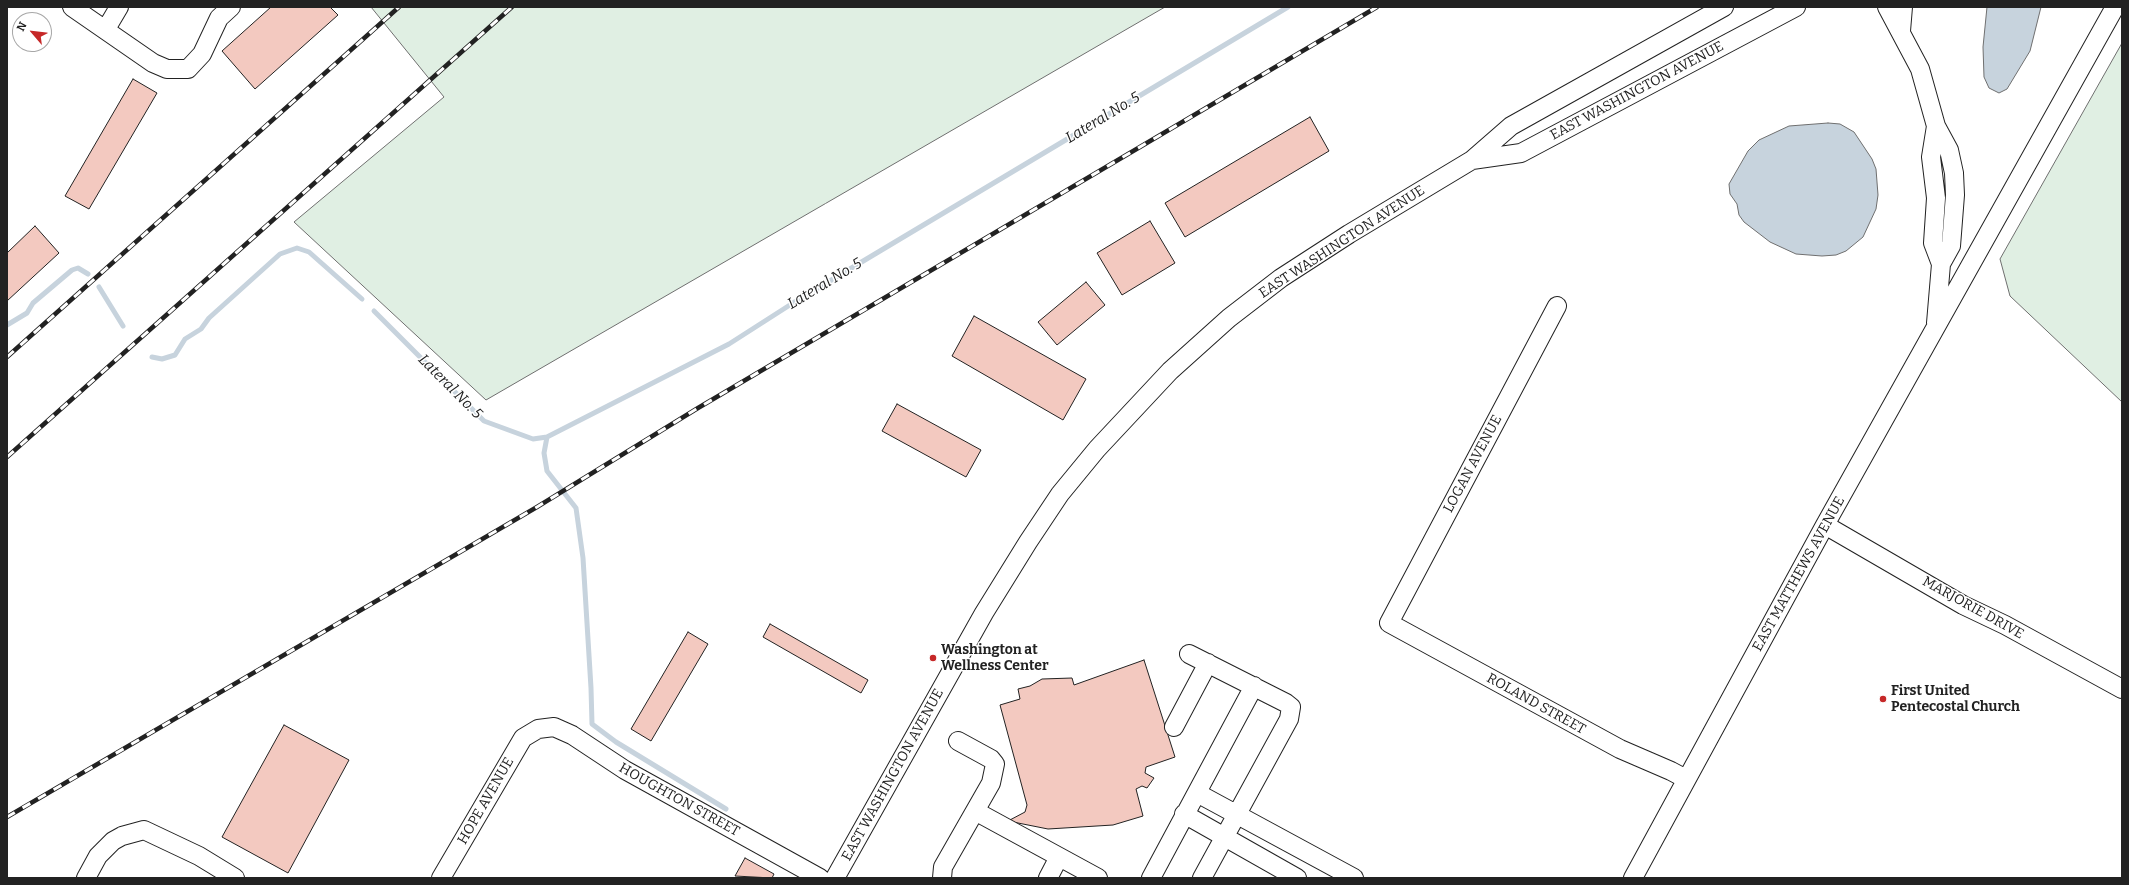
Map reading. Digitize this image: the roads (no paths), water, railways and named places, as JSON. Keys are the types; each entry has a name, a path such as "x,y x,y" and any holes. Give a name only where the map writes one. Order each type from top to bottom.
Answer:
{"street":[{"path":"72,7 106,29 153,63 167,69 188,69 202,54 219,18 231,7"},
{"path":"106,29 119,7"},
{"name":"EAST WASHINGTON AVENUE","path":"835,878 984,613 1028,542 1060,494 1106,438 1170,371 1229,318 1281,278 1349,234 1472,160 1511,126 1724,7"},
{"name":"EAST WASHINGTON AVENUE","path":"1472,160 1521,153 1796,7"},
{"name":"EAST MATTHEWS AVENUE","path":"1633,878 1825,525 1936,330 1941,264 1951,246 1955,195 1949,150 1936,126 1920,70 1887,7"},
{"path":"1900,31 1903,7"},
{"path":"1936,330 2115,7"},
{"name":"LOGAN AVENUE","path":"1389,623 1557,306"},
{"name":"MARJORIE DRIVE","path":"1825,525 1964,604 2122,689"},
{"name":"ROLAND STREET","path":"1389,623 1620,749 1686,779"},
{"path":"1189,654 1254,686 1291,707 1291,714 1202,878"},
{"path":"1174,727 1208,663"},
{"path":"1151,878 1254,686"},
{"name":"HOUGHTON STREET","path":"538,729 554,727 560,728 625,770 820,878"},
{"name":"HOPE AVENUE","path":"441,878 523,738 538,729"},
{"path":"942,878 943,867 991,783 995,764 991,759 958,741"},
{"path":"1197,793 1354,878"},
{"path":"975,811 1098,878"},
{"path":"1184,814 1297,878"},
{"path":"86,878 98,856 113,841 122,836 144,830 199,856 235,878"},
{"path":"1302,878 1314,856"},
{"path":"1048,878 1059,857"}],"waterway":[{"name":"Lateral No. 5","path":"374,311 484,421 533,439 547,437 729,344 793,303 1288,7"},
{"name":"Lateral No. 5","path":"152,357 162,359 175,355 185,339 201,329 209,318 280,254 297,248 309,252 362,299"},
{"name":"Lateral No. 5","path":"7,325 27,313 33,303 72,270 78,268 88,274"},
{"name":"Lateral No. 5","path":"99,287 123,326"},
{"path":"547,437 544,453 547,471 576,508 583,558 592,724 616,742 726,809"}],"railway":[{"path":"7,357 399,7"},
{"path":"7,457 512,7"},
{"path":"7,817 537,507 698,408 1377,7"}],"place":[{"name":"Washington at Wellness Center","path":"933,658"},
{"name":"First United Pentecostal Church","path":"1883,699"}]}
